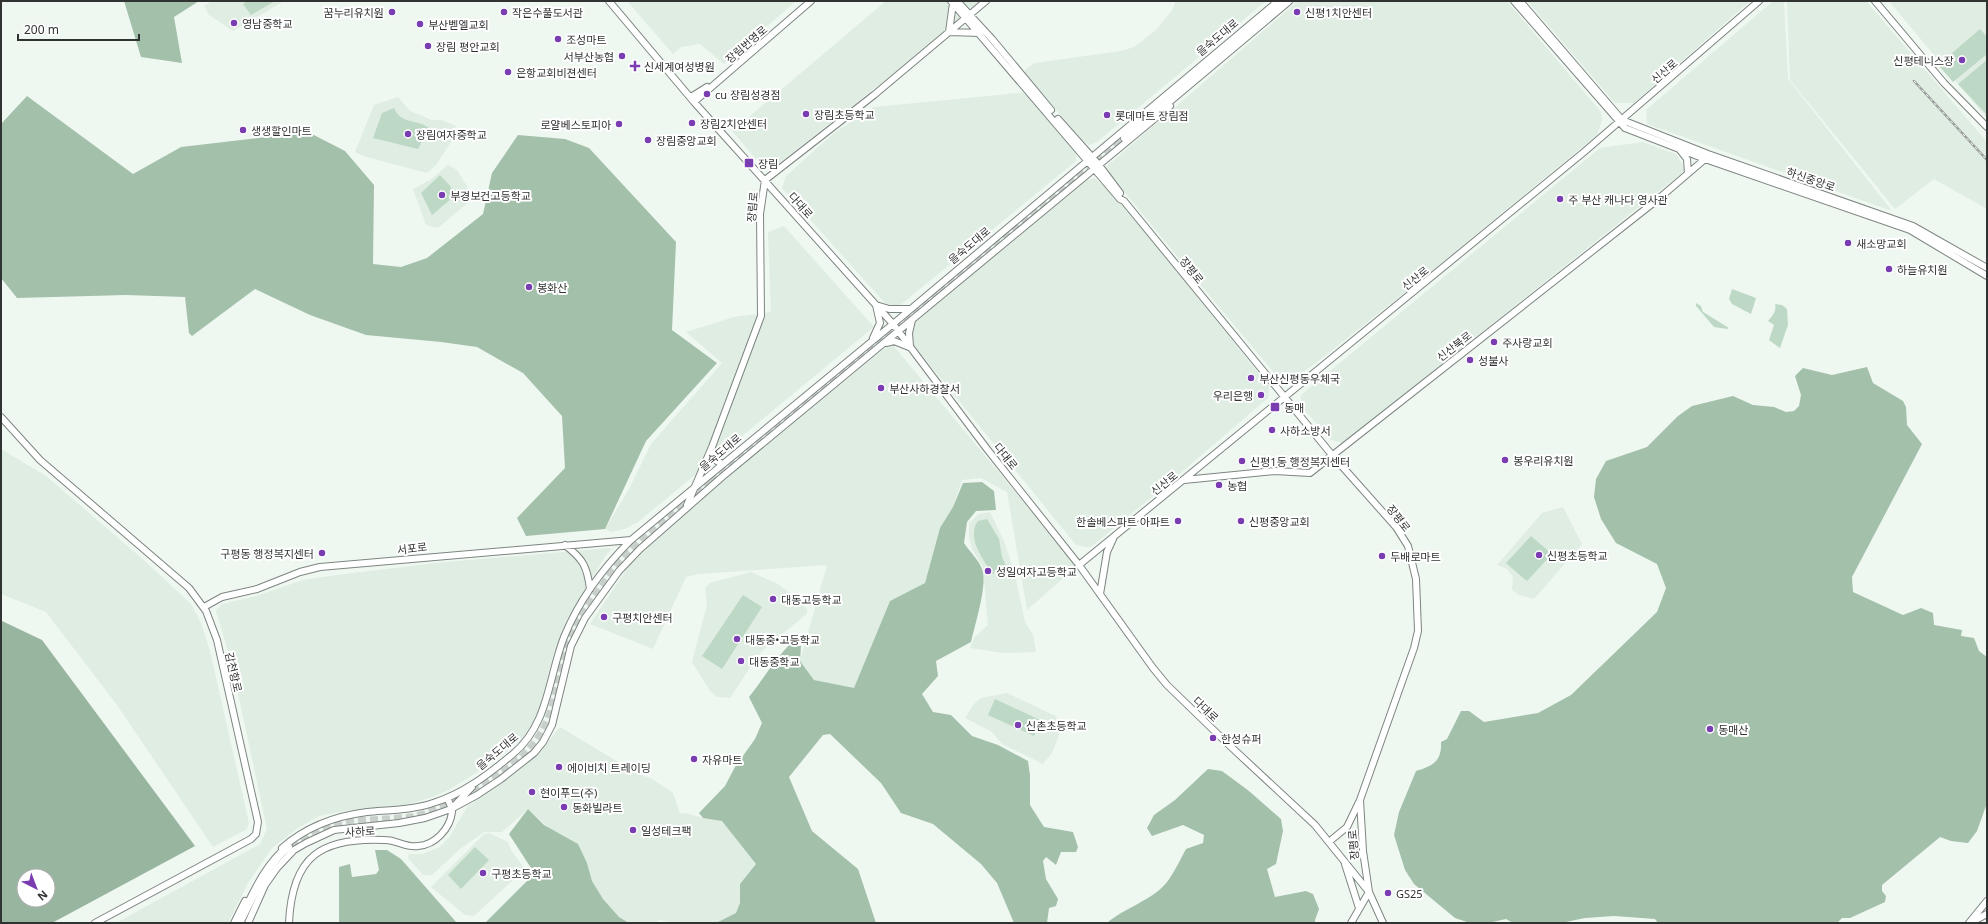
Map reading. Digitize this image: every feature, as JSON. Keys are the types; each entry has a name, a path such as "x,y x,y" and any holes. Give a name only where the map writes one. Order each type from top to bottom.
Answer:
{"highway":[{"path":"1124,136 1282,2"},
{"path":"239,923 268,869 289,849"},
{"path":"243,923 255,894"}],"main road":[{"name":"다대로","path":"609,1 693,100 893,324 1079,566 1167,685 1229,745 1316,825 1343,857 1368,892 1383,923"},
{"name":"장림번영로","path":"726,73 806,1"},
{"name":"장림번영로","path":"693,100 811,1"},
{"name":"장림로","path":"687,507 712,447 761,316 760,214 765,180 874,95 985,1"},
{"path":"1514,1 1620,122 1631,132 1680,150 1707,156"},
{"path":"1520,1 1620,122 1707,156 1911,228 1987,268"},
{"name":"신산로","path":"1079,566 1620,122 1759,1"},
{"path":"1875,1 1944,83 1987,127"},
{"path":"954,2 950,32 980,33"},
{"name":"장평로","path":"954,2 968,16 1097,167 1120,199 1124,201 1284,398 1396,527 1408,546 1416,579 1418,631 1414,648 1360,800 1363,851 1368,892"},
{"name":"을숙도대로","path":"248,923 255,894 267,864 292,839 320,823 350,815 432,804 447,798 481,778 514,753 534,730 544,707 564,637 590,589 610,562 631,540 893,324 1089,158 1282,2"},
{"name":"을숙도대로","path":"234,923 255,894 294,850 318,837 342,828 392,824 425,818 451,809 477,795 501,779 534,753 543,742 552,725 571,646 585,618 619,571 640,549 687,507 1097,167 1272,18 1282,2"},
{"name":"장평로","path":"968,16 980,33 1016,72"},
{"path":"1680,150 1689,167 1688,173"},
{"name":"신산북로","path":"1184,480 1275,471 1306,474 1688,173 1707,156"},
{"path":"1911,228 1987,276"},
{"path":"872,341 880,323 876,305 894,310 910,309"},
{"path":"883,344 894,341 910,347 909,334 912,320"},
{"name":"감천항로","path":"1,417 40,460 174,574 189,588 204,607 217,640 258,822 256,834 251,839 94,923"},
{"path":"712,447 712,456 717,462 723,464"},
{"path":"1100,594 1106,552 1114,538"},
{"path":"631,540 640,549"},
{"name":"서포로","path":"204,607 222,597 257,590 300,572 320,567 631,540"},
{"path":"565,545 585,564 590,589"},
{"path":"447,798 451,809 481,778"},
{"path":"1330,841 1347,827 1360,800"},
{"name":"사하로","path":"289,923 292,891 302,869 316,852 335,843 348,841 386,840 409,846 425,845 438,838 446,830 451,809"},
{"path":"1343,857 1359,908"},
{"path":"1351,923 1368,892"},
{"path":"1969,923 1987,901"},
{"path":"1969,923 1987,914"}],"shaded area":[{"path":"124,1 199,1 174,17 182,63 141,57"},
{"name":"영남중학교","path":"212,1 284,1 233,31 209,15 204,6"},
{"path":"247,1 275,1 251,15 243,4"},
{"path":"627,1 796,1 724,64 700,44 681,47 673,54"},
{"path":"886,1 980,1 894,73 779,163 765,163 757,160 732,131"},
{"path":"1176,1 1266,1 1097,142 1089,145 1084,142 1025,74 1025,70 1035,63 1121,51 1134,47 1156,30 1172,10"},
{"path":"1298,1 1507,1 1601,112 1602,120 1597,135 1424,277 1316,363 1288,382 1281,381 1109,173 1107,166"},
{"path":"1527,1 1750,1 1634,103 1615,103"},
{"path":"1773,1 1784,1 1788,79 1892,211 1647,124 1646,110"},
{"path":"1787,1 1866,1 1987,142 1987,209 1934,179 1895,209 1790,80"},
{"path":"1889,1 1987,1 1987,118 1958,84"},
{"name":"신평테니스장","path":"1980,29 1987,37 1987,54 1953,82 1938,65"},
{"path":"1987,60 1987,115 1958,84"},
{"path":"1027,92 1076,149 1076,161 898,307 891,306 884,302 782,188 786,176 834,133 874,107"},
{"path":"27,96 133,174 181,147 308,132 345,151 374,185 373,264 401,267 427,258 483,214 492,173 518,135 565,139 589,148 676,242 672,330 717,363 646,441 605,529 526,536 517,518 565,468 562,416 523,373 477,347 366,335 310,315 255,289 192,336 189,333 185,297 126,295 17,298 1,278 1,124"},
{"name":"장림여자중학교","path":"398,97 410,111 432,120 442,120 456,126 451,142 436,165 427,173 363,156 355,152 374,105"},
{"path":"394,108 401,117 420,123 429,128 418,149 373,138 382,113"},
{"path":"1643,142 1676,154 1684,167 1684,171 1343,443 1331,440 1301,406 1301,395 1600,148"},
{"name":"부경보건고등학교","path":"448,165 457,170 467,186 470,201 438,228 426,225 413,189 430,180"},
{"path":"440,175 451,187 452,198 432,215 421,193"},
{"path":"1094,178 1114,194 1269,386 1268,398 1169,483 1091,547 1087,547 1076,545 912,343 911,338 912,326 918,318 1083,181"},
{"path":"784,226 874,327 638,522 625,529 611,532 605,529 630,487 651,444 722,363 686,332 734,317 771,312 768,232"},
{"path":"1732,289 1756,298 1751,314 1732,304 1729,299"},
{"path":"1696,303 1701,306 1703,312 1729,328 1714,327 1696,306"},
{"path":"1775,304 1782,305 1787,309 1788,325 1780,348 1769,340 1774,325 1768,321 1775,311"},
{"path":"892,344 1076,565 1075,568 1027,610 1007,492 981,478 962,480 953,507 940,528 925,583 890,601 854,689 814,680 800,661 827,565 698,574 686,577 653,649 590,624 629,566 667,528 710,489"},
{"path":"1867,367 1873,383 1903,401 1906,407 1907,425 1922,444 1852,577 1853,592 1903,615 1921,608 1933,613 1934,625 1962,630 1961,636 1974,638 1979,651 1987,657 1987,803 1977,831 1968,843 1951,841 1940,837 1882,885 1882,891 1886,896 1885,902 1850,918 1842,918 1837,923 1658,923 1655,919 1614,916 1585,918 1561,923 1513,923 1506,919 1488,923 1470,923 1455,918 1414,884 1405,870 1394,835 1399,812 1416,771 1432,765 1438,758 1440,754 1441,742 1447,739 1461,711 1469,711 1484,722 1538,713 1571,695 1657,612 1666,588 1657,564 1616,543 1601,519 1594,497 1596,479 1606,461 1647,447 1678,416 1692,406 1733,396 1753,405 1774,407 1786,412 1794,411 1799,406 1801,395 1795,376 1803,368 1832,375"},
{"path":"1,449 46,476 146,562 191,604 201,623 210,651 249,823 247,829 213,847 117,705 46,612 1,594"},
{"path":"982,482 994,491 996,510 976,511 967,522 964,543 979,562 983,576 982,594 971,642 936,661 938,676 922,694 933,712 951,715 972,736 998,745 1028,761 1030,775 1030,805 1044,827 1073,832 1078,847 1076,852 1061,852 1056,865 1046,857 1043,861 1046,879 1058,899 1056,906 1049,908 1047,923 1014,923 997,883 981,864 933,824 901,813 881,783 830,734 823,735 789,777 812,831 858,869 876,923 716,923 736,913 740,903 740,884 756,864 722,821 703,818 699,813 725,786 735,767 755,739 762,723 749,697 789,645 801,646 800,661 814,680 854,688 890,601 925,583 940,528 953,507 963,483"},
{"name":"신평초등학교","path":"1563,507 1582,544 1534,599 1519,595 1512,590 1513,577 1507,569 1497,565 1542,513"},
{"name":"성일여자고등학교","path":"990,512 1004,541 1014,571 1025,622 1033,635 1036,652 1004,653 970,648 974,638 988,625 983,567 972,549 969,537 969,523 979,514"},
{"path":"987,519 999,539 1002,557 1007,568 993,574 977,548 974,534 978,521"},
{"path":"1531,536 1552,554 1527,581 1506,563"},
{"path":"610,548 611,550 606,555 565,623 554,652 538,714 533,726 523,739 476,773 450,789 435,796 413,803 380,809 351,810 319,816 298,828 272,848 248,883 228,923 116,923 260,844 267,829 229,655 216,611 222,604 256,596 303,580 337,575 435,563"},
{"name":"대동중•고등학교","path":"751,572 778,584 794,596 807,609 807,614 768,645 757,657 730,698 717,697 710,691 692,662 707,605 705,588 710,583"},
{"path":"743,595 762,607 722,669 702,656"},
{"path":"1,618 2,621 42,640 195,846 52,923 1,923"},
{"name":"신촌초등학교","path":"1007,693 1056,716 1059,735 1052,753 1043,764 1002,744 992,732 965,718 974,704 981,698"},
{"path":"995,699 1042,721 1034,736 988,715"},
{"path":"560,727 638,774 652,779 673,793 680,814 686,813 703,818 722,820 756,864 740,884 740,903 736,913 716,923 674,923 659,920 657,923 629,923 619,917 603,899 592,881 587,863 528,809 502,832 484,832 460,849 432,875 423,875 408,858 409,854 423,854 440,847 450,836 467,807 512,775 541,750"},
{"path":"1208,769 1222,771 1249,791 1281,819 1283,831 1276,864 1267,869 1275,897 1306,891 1313,894 1319,909 1315,923 1107,923 1154,894 1172,875 1186,849 1203,843 1204,835 1183,825 1152,836 1147,828 1154,815 1175,800"},
{"path":"528,809 544,825 578,844 587,863 592,881 603,899 619,917 629,923 485,923 531,877 531,868 509,834"},
{"name":"구평초등학교","path":"489,833 508,842 511,850 525,869 474,916 465,915 431,887 483,835"},
{"path":"475,847 489,860 461,889 448,875"},
{"path":"375,850 387,850 401,859 457,923 339,923 339,867 350,864 352,877 376,874 379,870"}],"tunnel":[{"path":"940,293 1125,138"},
{"path":"709,480 942,287"},
{"path":"293,849 316,833 332,826 351,822 413,817 426,814 457,801 488,783 515,763 537,740 545,726 551,711 567,648 575,626 588,606 615,568 629,553 715,479"}],"railway":[{"path":"1914,81 1987,160"}],"place":[{"name":"꿈누리유치원","path":"392,12"},
{"name":"작은수풀도서관","path":"504,12"},
{"name":"신평1치안센터","path":"1297,12"},
{"name":"영남중학교","path":"234,23"},
{"name":"부산벧엘교회","path":"420,24"},
{"name":"조성마트","path":"558,39"},
{"name":"장림 평안교회","path":"428,46"},
{"name":"서부산농협","path":"622,56"},
{"name":"신평테니스장","path":"1962,60"},
{"name":"신세계여성병원","path":"635,66"},
{"name":"은항교회비젼센터","path":"508,72"},
{"name":"cu 장림성경점","path":"707,94"},
{"name":"장림초등학교","path":"806,114"},
{"name":"롯데마트 장림점","path":"1107,115"},
{"name":"장림2치안센터","path":"692,123"},
{"name":"로얄베스토피아","path":"619,124"},
{"name":"생생할인마트","path":"243,130"},
{"name":"장림여자중학교","path":"408,134"},
{"name":"장림중앙교회","path":"648,140"},
{"name":"장림","path":"749,163"},
{"name":"부경보건고등학교","path":"442,195"},
{"name":"주 부산 캐나다 영사관","path":"1560,199"},
{"name":"새소망교회","path":"1848,243"},
{"name":"하늘유치원","path":"1889,269"},
{"name":"봉화산","path":"529,287"},
{"name":"주사랑교회","path":"1494,342"},
{"name":"성불사","path":"1470,360"},
{"name":"부산신평동우체국","path":"1251,378"},
{"name":"부산사하경찰서","path":"881,388"},
{"name":"우리은행","path":"1261,395"},
{"name":"동매","path":"1275,407"},
{"name":"사하소방서","path":"1272,430"},
{"name":"봉우리유치원","path":"1505,460"},
{"name":"신평1동 행정복지센터","path":"1242,461"},
{"name":"농협","path":"1219,485"},
{"name":"한솔베스파트 아파트","path":"1178,521"},
{"name":"신평중앙교회","path":"1241,521"},
{"name":"구평동 행정복지센터","path":"322,553"},
{"name":"신평초등학교","path":"1539,555"},
{"name":"두배로마트","path":"1382,556"},
{"name":"성일여자고등학교","path":"988,571"},
{"name":"대동고등학교","path":"773,599"},
{"name":"구평치안센터","path":"604,617"},
{"name":"대동중•고등학교","path":"737,639"},
{"name":"대동중학교","path":"741,661"},
{"name":"신촌초등학교","path":"1018,725"},
{"name":"동매산","path":"1710,729"},
{"name":"한성슈퍼","path":"1213,738"},
{"name":"자유마트","path":"694,759"},
{"name":"에이비치 트레이딩","path":"559,767"},
{"name":"현이푸드(주)","path":"532,792"},
{"name":"동화빌라트","path":"564,807"},
{"name":"일성테크팩","path":"633,830"},
{"name":"구평초등학교","path":"483,873"},
{"name":"GS25","path":"1388,893"}]}
